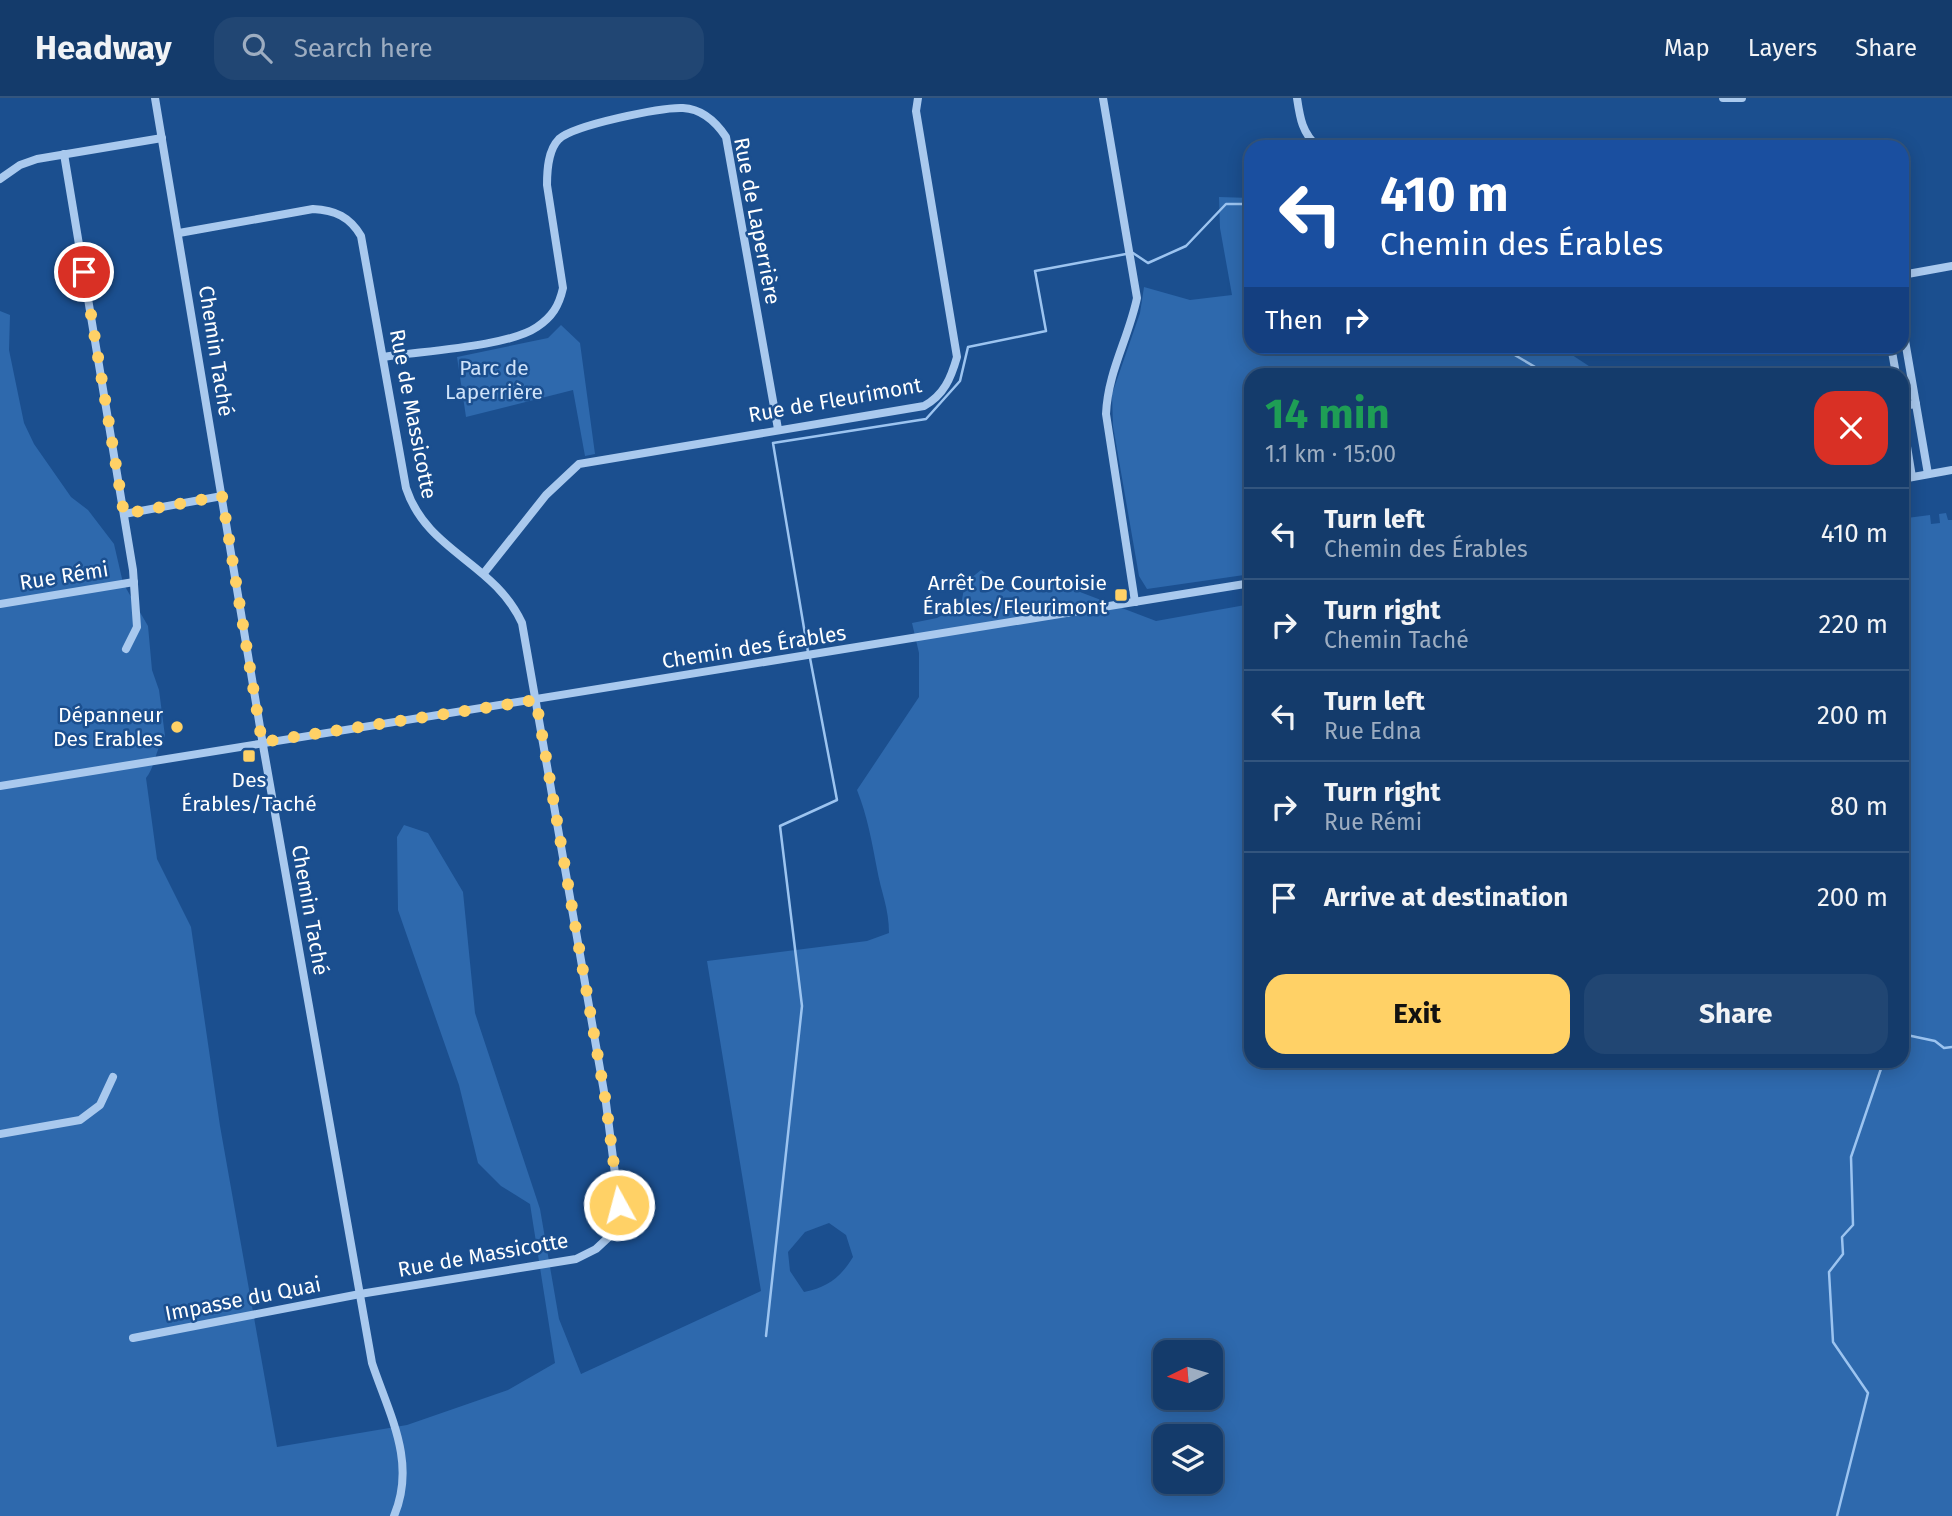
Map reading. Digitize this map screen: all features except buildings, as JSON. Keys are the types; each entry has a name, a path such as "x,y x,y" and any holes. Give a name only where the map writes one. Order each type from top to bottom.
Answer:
{"street":[{"name":"Chemin Taché","path":"155,98 262,742 372,1363 402,1452 404,1472 394,1516"},
{"name":"Rue de Fleurimont","path":"484,573 546,495 579,464 924,406 941,393 952,376 957,357 916,111 918,98"},
{"path":"1103,98 1136,298 1131,325 1107,386 1106,414 1135,602"},
{"path":"1297,98 1302,126 1309,140"},
{"path":"1723,98 1742,98"},
{"name":"Rue de Laperrière","path":"384,357 501,340 534,330 547,320 560,303 563,288 547,185 547,171 555,144 578,127 684,108 711,118 726,137 778,429"},
{"path":"0,179 20,165 64,154 162,138"},
{"name":"Rue Rémi","path":"64,154 134,582 137,627 125,649"},
{"name":"Rue de Massicotte","path":"179,233 296,210 330,210 343,215 355,226 365,246 406,488 414,511 428,530 484,573 513,604 522,623 606,1103 619,1205 611,1235 596,1249 576,1259 360,1294"},
{"path":"1909,274 1952,266"},
{"path":"1907,354 1928,474"},
{"path":"1909,405 1916,404"},
{"path":"1909,478 1952,470"},
{"path":"124,514 222,496"},
{"name":"Rue Rémi","path":"0,604 134,582"},
{"name":"Chemin des Érables","path":"0,786 1244,584"},
{"path":"0,1134 80,1120 100,1105 113,1076"},
{"name":"Impasse du Quai","path":"133,1338 360,1294"}],"green space":[{"path":"1219,197 1244,198 1244,354 1571,354 1592,368 1244,368 1244,575 1147,589 1139,576 1113,426 1112,394 1140,313 1144,287 1190,300 1232,295 1220,228"},
{"path":"0,311 10,315 9,350 24,423 34,444 71,497 88,510 114,544 123,583 148,626 152,670 159,690 165,736 146,778 157,859 191,927 220,1126 277,1447 407,1425 508,1390 555,1363 530,1204 501,1186 478,1163 459,1085 398,910 397,837 404,825 428,833 463,892 475,1013 540,1209 559,1319 581,1374 761,1291 707,961 867,941 889,933 871,839 857,790 919,697 919,653 912,623 937,618 961,605 965,583 981,570 1010,592 1059,584 1156,621 1244,605 1244,1068 1909,1068 1909,518 1930,515 1931,524 1940,523 1939,514 1946,513 1948,520 1952,520 1952,1516 0,1516","holes":["829,1223 846,1235 853,1257 833,1280 804,1292 790,1271 788,1252 805,1232"]},
{"name":"Parc de Laperrière","path":"561,325 580,343 595,454 585,456 573,390 466,417 457,357 548,338"}],"waterway":[{"path":"1133,253 1148,263 1186,246 1226,204 1244,204"},
{"path":"808,652 773,443 926,419 960,381 968,347 1046,331 1035,271 1126,254"},
{"path":"1513,354 1537,368"},
{"path":"766,1336 802,1006 780,826 837,800 810,658"},
{"path":"1909,1035 1935,1041 1944,1048 1952,1047"},
{"path":"1837,1516 1868,1393 1833,1342 1829,1272 1843,1254 1842,1237 1853,1225 1851,1157 1881,1068"}],"place":[{"name":"Arrêt De Courtoisie Érables/Fleurimont","path":"1121,595"},
{"name":"Dépanneur Des Erables","path":"177,727"},
{"name":"Des Érables/Taché","path":"249,756"}],"route":[{"path":"84,272 124,514 222,496 262,742 536,700 606,1103 619,1205"}]}
